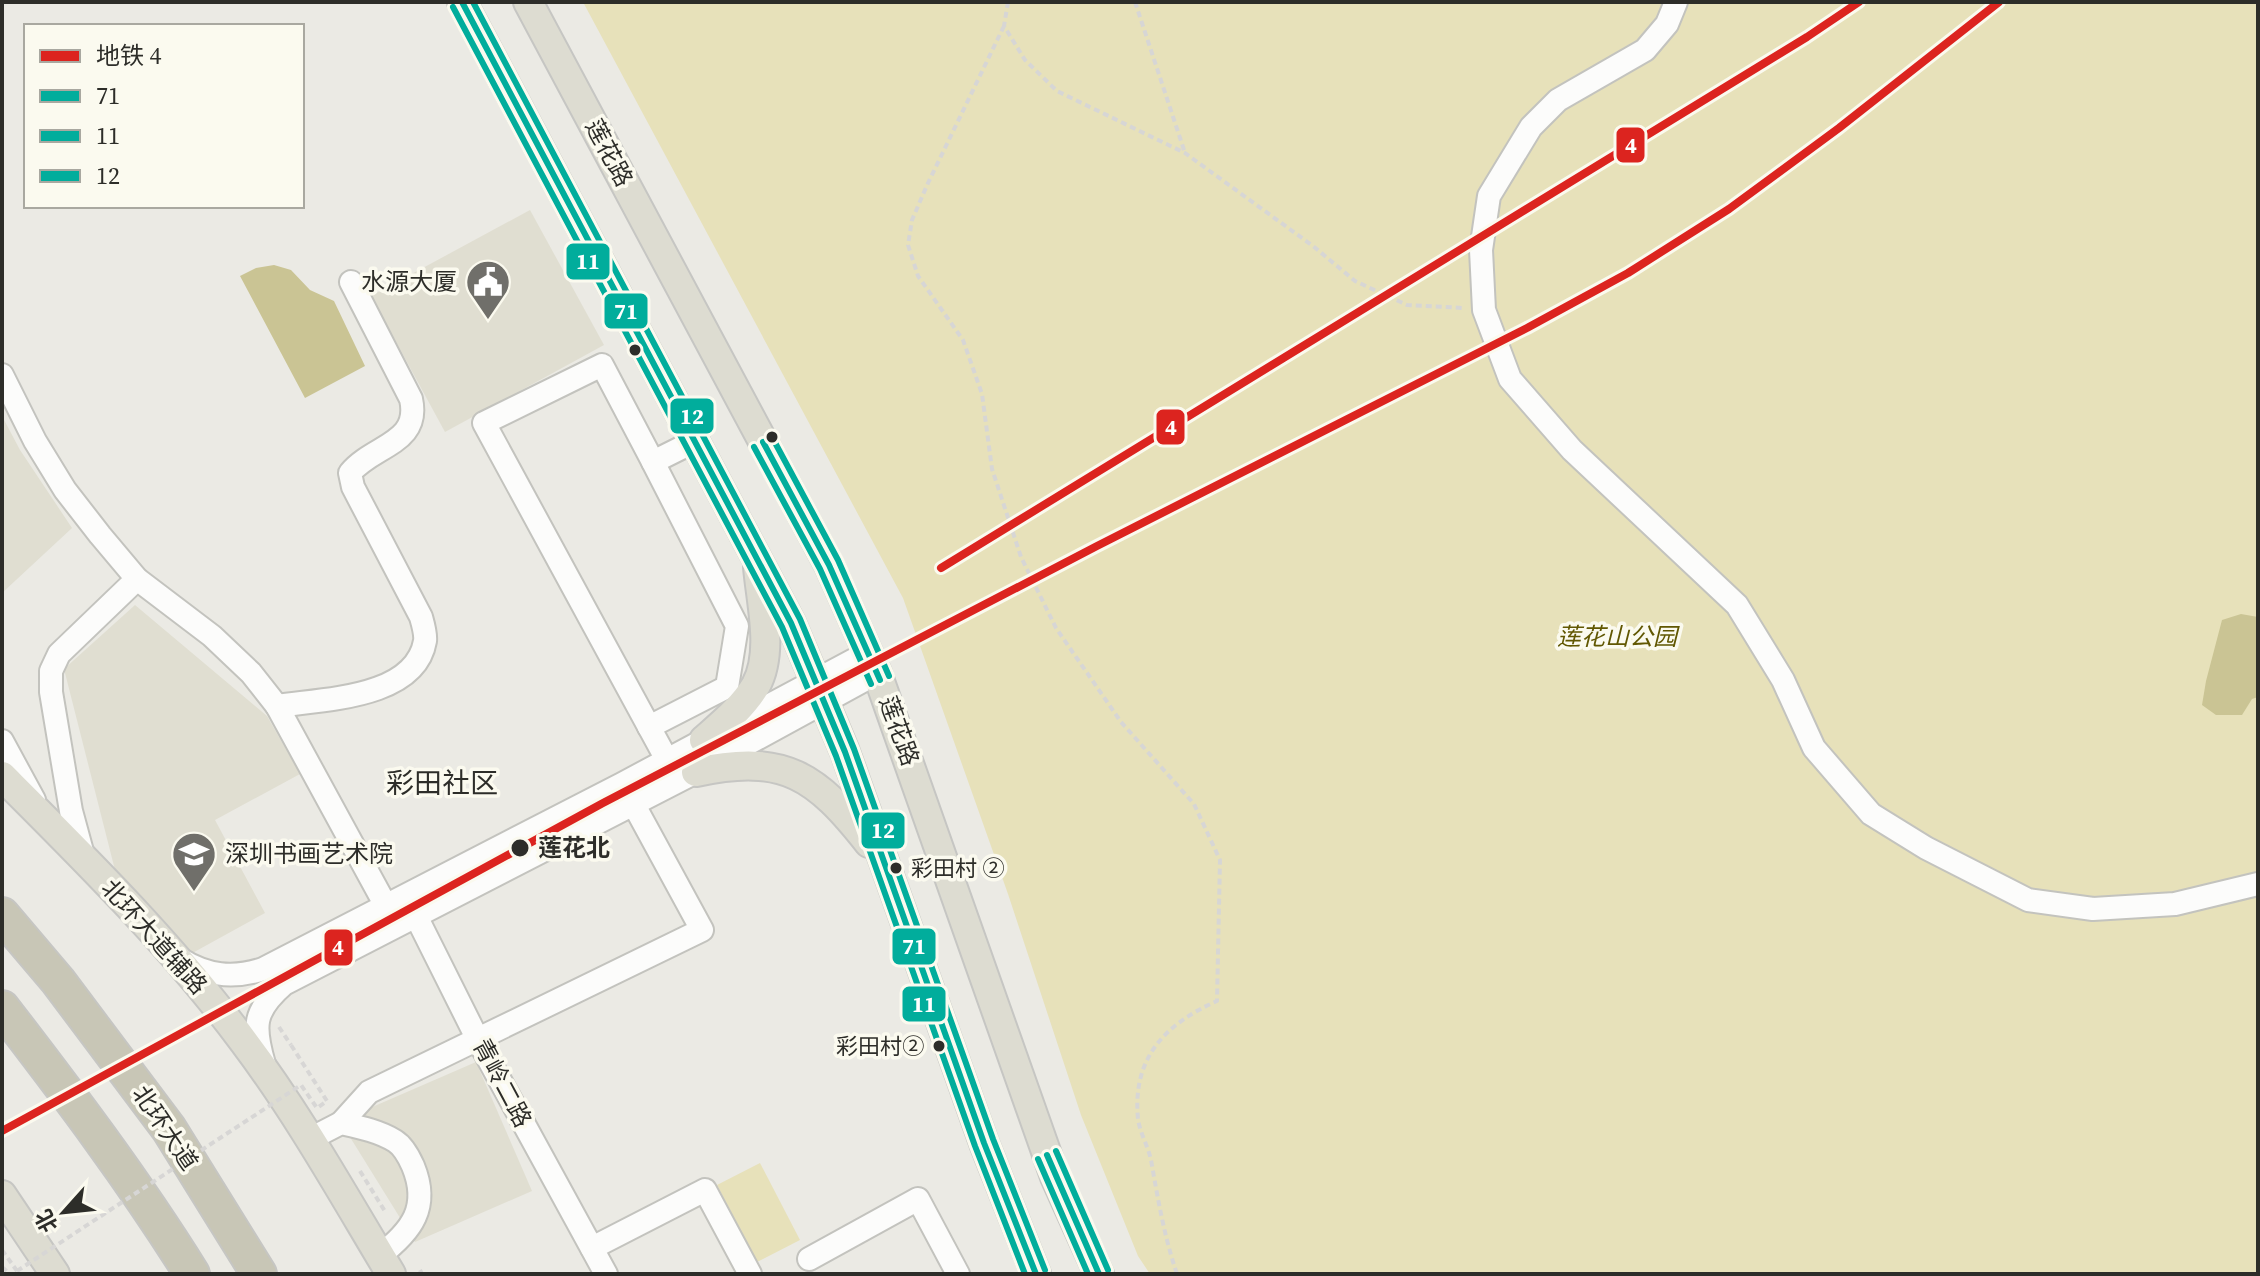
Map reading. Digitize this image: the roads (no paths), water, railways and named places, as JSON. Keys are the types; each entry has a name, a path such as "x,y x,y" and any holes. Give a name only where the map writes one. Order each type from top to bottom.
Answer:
{"highway":[{"name":"北环大道","path":"2,915 58,981 169,1129 259,1274"},
{"path":"2,1008 91,1124 192,1274"}],"main road":[{"path":"462,2 757,555 821,690 984,1143 1036,1274"},
{"name":"莲花路","path":"528,2 829,565 873,662 1055,1177 1099,1274"},
{"path":"704,740 744,702 761,671 764,626 757,555"},
{"path":"696,772 743,765 786,769 826,793 881,857"},
{"name":"北环大道辅路","path":"2,776 169,952 235,1030 310,1139 385,1265"},
{"path":"2,1195 55,1273"},
{"path":"2,1222 55,1273"}],"street":[{"path":"1676,2 1667,24 1645,50 1558,100 1531,127 1489,196 1481,250 1484,310 1510,379 1572,450 1737,605 1783,680 1814,748 1871,814 1926,848 2028,900 2093,909 2175,904 2258,884"},
{"path":"277,706 366,692 402,678 416,665 426,640 421,617 353,487 350,473 359,462 408,430 415,414 411,399 351,282"},
{"path":"649,727 727,687 737,626 602,365 484,423 649,727 667,760"},
{"path":"2,375 35,441 65,490 137,579 212,636 251,673 277,706 386,906"},
{"path":"653,462 695,441"},
{"path":"84,860 71,811 51,692 51,671 59,654 137,579"},
{"path":"266,1073 257,1034 259,1011 274,993 298,976 696,772 821,690 873,662"},
{"path":"169,952 205,972 245,975 293,954 704,740 821,690"},
{"path":"2,741 44,818"},
{"path":"310,1139 332,1117 369,1092 702,930 622,784"},
{"name":"青岭二路","path":"416,916 478,1040 606,1274"},
{"path":"332,1117 398,1142 411,1160 419,1180 421,1202 415,1219 385,1265"},
{"path":"592,1248 705,1190 750,1274"},
{"path":"809,1259 918,1199 958,1274"}],"metro line":[{"name":"4","path":"941,568 1807,37 1859,2"},
{"name":"4","path":"2,1131 603,803 1097,546 1527,328 1628,273 1729,209 1839,128 1999,2"}],"place":[{"name":"水源大厦","path":"488,321"},
{"name":"莲花北","path":"520,848"},
{"name":"彩田村 ②","path":"896,868"},
{"name":"深圳书画艺术院","path":"194,893"},
{"name":"彩田村②","path":"939,1046"}],"district":[{"name":"彩田社区","path":"442,783"}],"park label":[{"name":"莲花山公园","path":"1617,637"}]}
